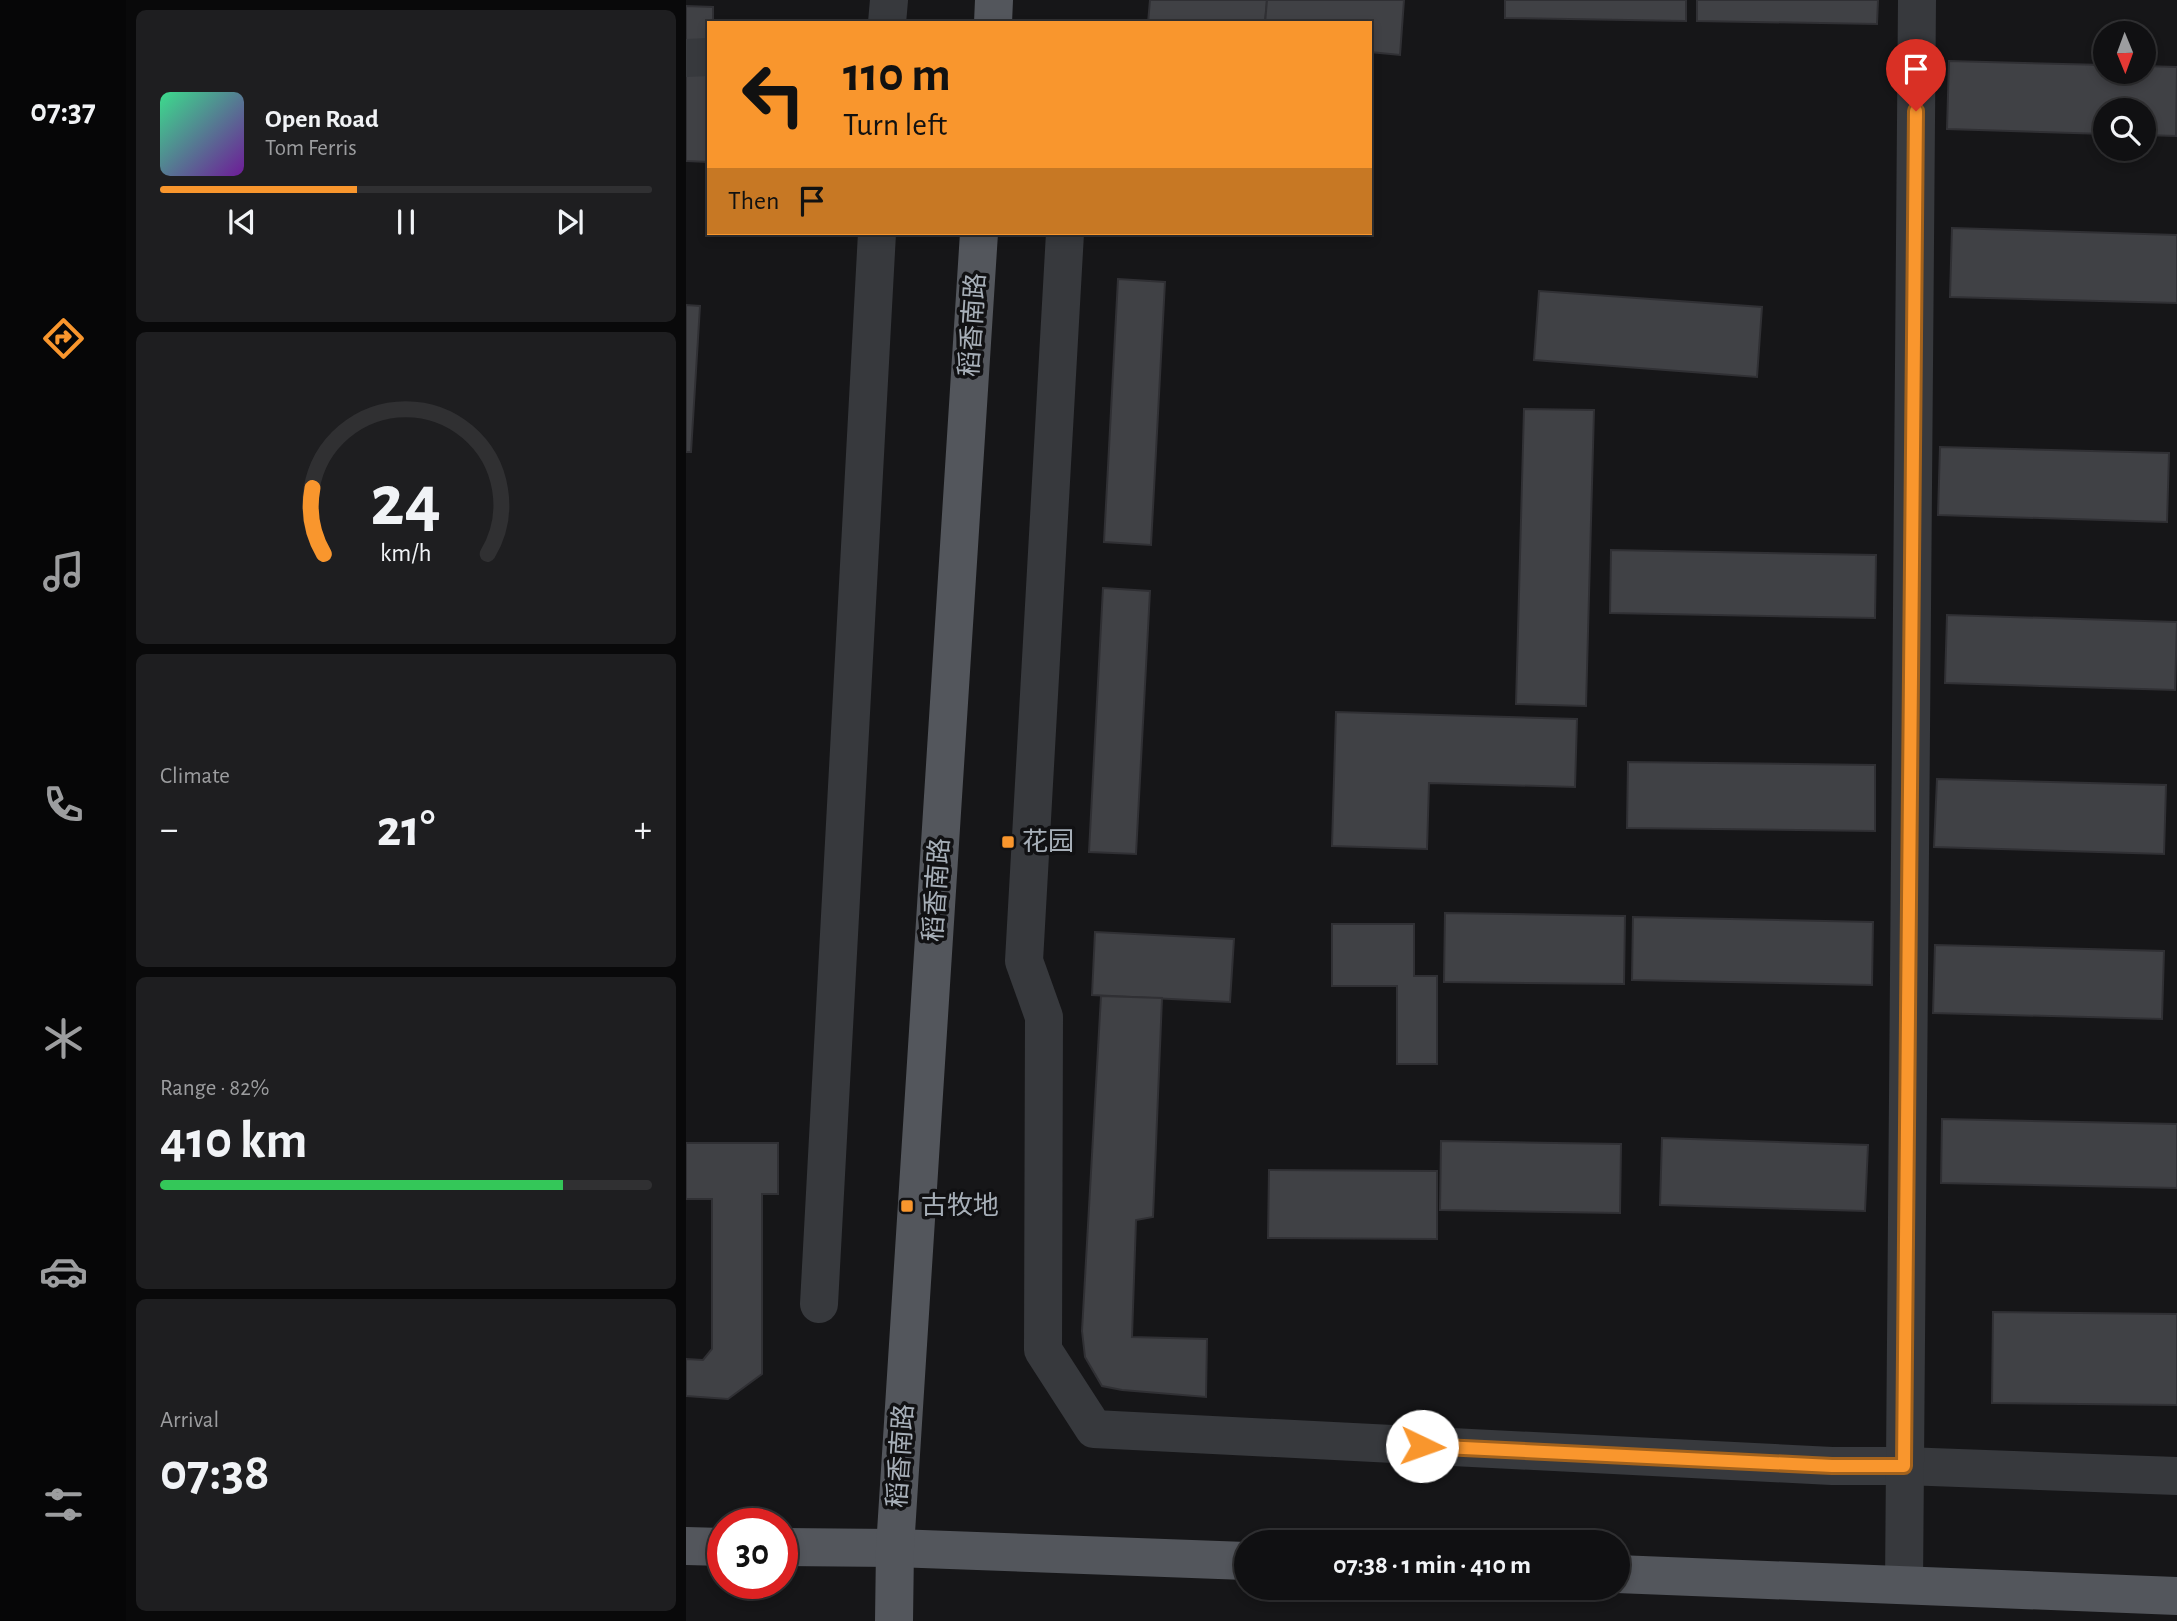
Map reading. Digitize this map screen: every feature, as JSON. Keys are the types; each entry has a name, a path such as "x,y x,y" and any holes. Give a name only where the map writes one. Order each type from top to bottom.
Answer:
{"main road":[{"path":"993,21 994,0"},
{"name":"稻香南路","path":"894,1621 895,1548 979,235"},
{"path":"686,1546 707,1547"},
{"path":"798,1547 895,1548 1234,1561"},
{"path":"1630,1574 2177,1596"}],"street":[{"path":"887,21 888,0"},
{"path":"1904,1585 1917,0"},
{"path":"686,58 707,57"},
{"path":"819,1304 877,235"},
{"path":"1065,235 1024,961 1044,1017 1043,1350 1094,1429 1832,1466 2177,1476"}],"building":[{"path":"1150,0 1267,0 1265,21 1148,21"},
{"path":"1267,0 1404,0 1400,55 1372,52 1372,21 1265,21"},
{"path":"1505,0 1686,0 1686,21 1505,18"},
{"path":"1697,0 1878,0 1877,24 1697,21"},
{"path":"686,6 713,7 713,21 707,21 707,162 686,161"},
{"path":"1949,61 2093,65 2093,84 2156,84 2156,66 2177,67 2176,136 2156,135 2156,98 2093,98 2093,134 1947,129"},
{"path":"1952,228 2177,235 2177,303 1950,297"},
{"path":"1118,279 1165,282 1151,545 1104,542"},
{"path":"1539,291 1762,307 1757,377 1534,360"},
{"path":"686,305 700,306 691,452 686,452"},
{"path":"1524,409 1594,410 1586,706 1516,704"},
{"path":"1940,447 2169,453 2167,522 1938,515"},
{"path":"1611,550 1876,555 1875,618 1610,613"},
{"path":"1103,588 1150,591 1136,854 1089,852"},
{"path":"1947,615 2177,622 2175,690 1945,683"},
{"path":"1336,712 1577,719 1575,787 1429,783 1427,849 1332,846"},
{"path":"1628,762 1875,765 1875,831 1627,828"},
{"path":"1937,779 2166,785 2164,854 1934,847"},
{"path":"1445,913 1625,916 1624,984 1444,982"},
{"path":"1633,917 1873,922 1872,985 1632,980"},
{"path":"1332,924 1414,924 1414,976 1437,976 1437,1064 1397,1064 1397,986 1332,986"},
{"path":"1095,932 1234,939 1230,1002 1092,995"},
{"path":"1935,945 2164,951 2162,1019 1933,1013"},
{"path":"1101,996 1162,998 1153,1217 1136,1220 1132,1337 1207,1339 1206,1397 1102,1386 1085,1357 1082,1331"},
{"path":"1942,1119 2177,1124 2177,1188 1941,1183"},
{"path":"1662,1138 1868,1145 1865,1211 1660,1205"},
{"path":"1441,1141 1621,1144 1620,1213 1440,1210"},
{"path":"686,1143 778,1143 778,1194 762,1194 762,1374 728,1399 686,1396 686,1359 703,1360 712,1349 712,1199 686,1199"},
{"path":"1269,1170 1437,1171 1437,1239 1268,1238"},
{"path":"1993,1312 2177,1314 2177,1405 1992,1403"}],"place":[{"name":"花园","path":"1008,842"},
{"name":"古牧地","path":"907,1206"}],"route":[{"path":"1422,1446 1832,1466 1904,1466 1916,111"}]}
